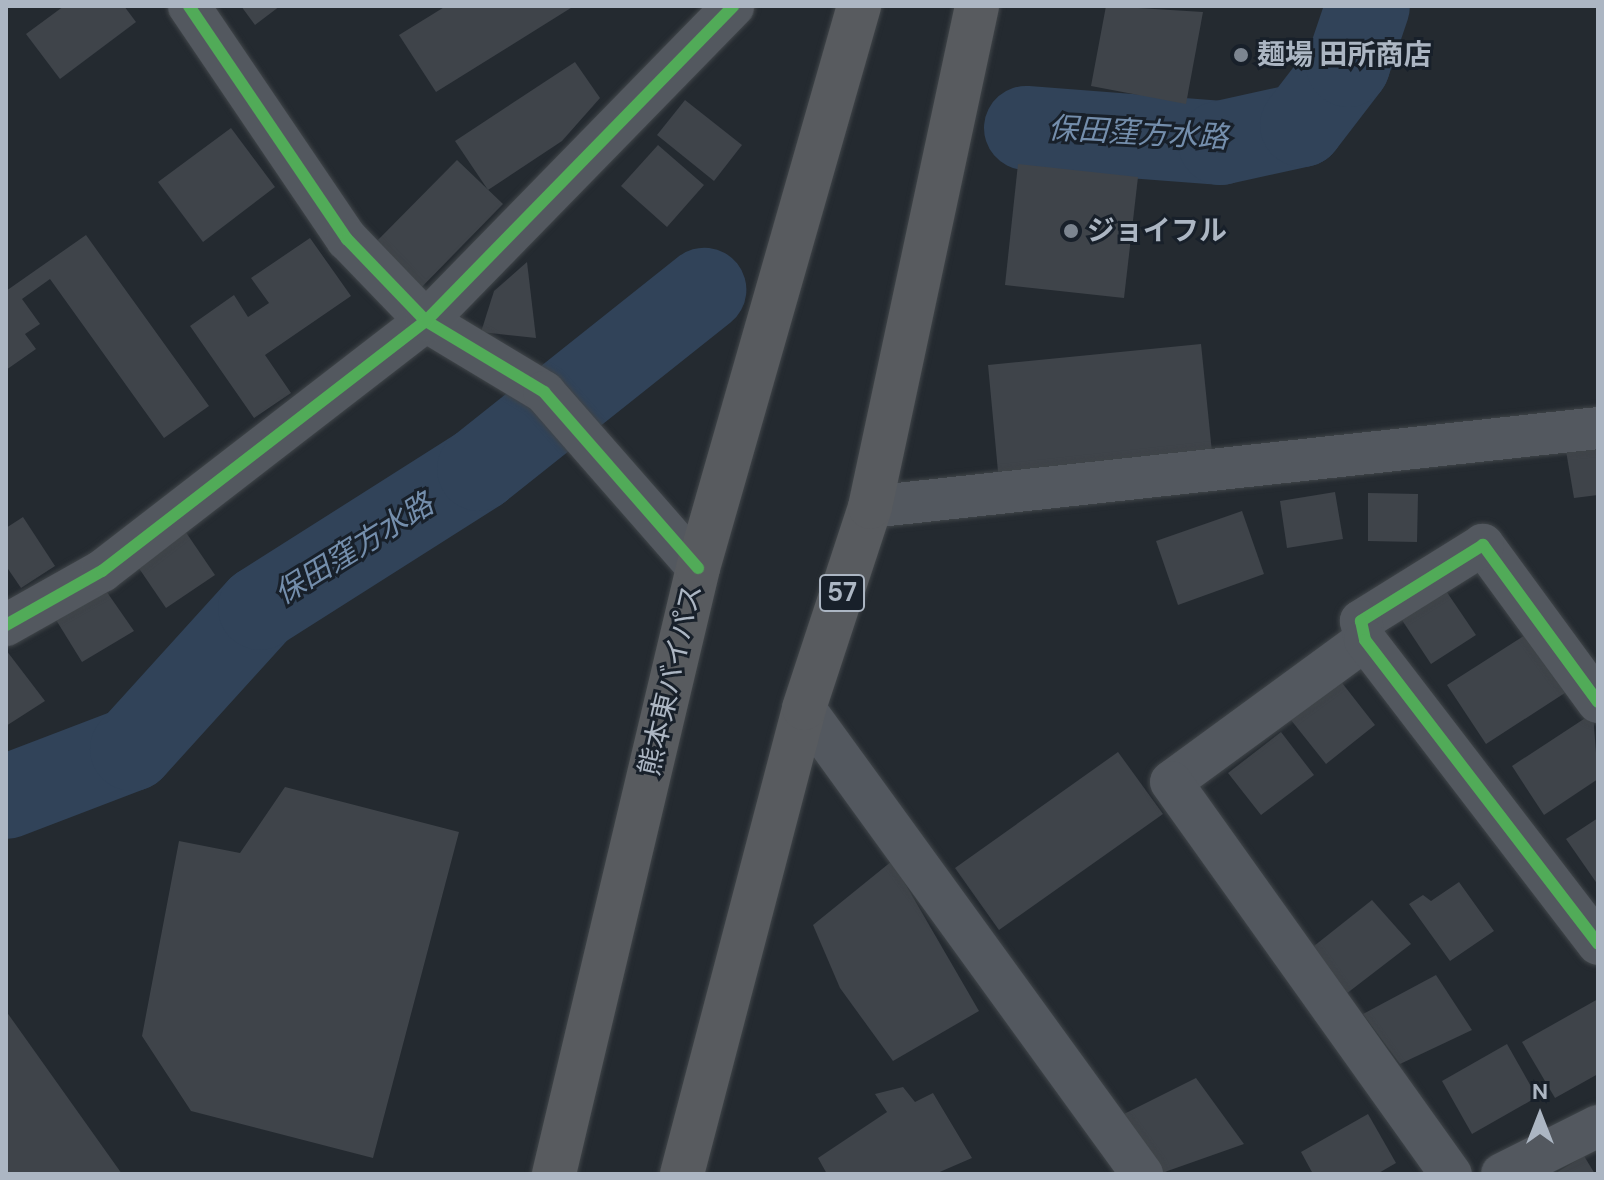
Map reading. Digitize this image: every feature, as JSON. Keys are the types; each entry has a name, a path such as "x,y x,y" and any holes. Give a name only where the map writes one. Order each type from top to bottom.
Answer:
{"highway":[{"name":"熊本東バイパス","path":"554,1174 698,568 859,6"},
{"name":"57","path":"682,1174 804,708 870,507 977,6"}],"street":[{"path":"189,6 347,239 426,321 544,392 698,568"},
{"path":"6,625 102,571 426,321 733,6"},
{"path":"870,507 1598,428"},
{"path":"1598,702 1483,545 1361,621 1365,640 1598,944"},
{"path":"1365,640 1171,782 1451,1174"},
{"path":"804,708 1142,1174"},
{"path":"1502,1174 1598,1126"}],"building":[{"path":"64,6 124,6 136,22 60,79 26,34"},
{"path":"241,6 280,6 255,25"},
{"path":"446,6 574,6 436,92 399,35"},
{"path":"1106,6 1203,12 1186,104 1091,86"},
{"path":"575,62 600,98 562,141 488,190 455,141"},
{"path":"685,100 742,145 714,181 657,135"},
{"path":"231,128 275,187 203,242 158,182"},
{"path":"658,145 704,185 667,227 621,186"},
{"path":"457,160 503,204 415,294 369,249"},
{"name":"ジョイフル","path":"1018,164 1138,177 1124,298 1005,285"},
{"path":"86,235 209,406 164,438 50,279 22,299 40,324 25,334 36,349 6,370 6,291"},
{"path":"310,238 351,296 265,355 291,393 254,418 190,326 234,295 248,317 269,303 251,278"},
{"path":"527,262 536,338 481,332 494,291"},
{"path":"1201,344 1213,462 999,482 988,365"},
{"path":"1598,440 1598,495 1574,498 1565,445"},
{"path":"1335,492 1343,539 1287,548 1280,501"},
{"path":"1368,493 1418,494 1417,542 1368,541"},
{"path":"1242,511 1264,574 1178,605 1156,541"},
{"path":"23,517 55,566 21,588 6,566 6,528"},
{"path":"183,528 215,575 166,608 134,561"},
{"path":"1440,582 1476,635 1431,664 1396,611"},
{"path":"102,585 134,631 82,662 53,615"},
{"path":"1533,630 1571,689 1486,744 1447,685"},
{"path":"6,650 45,701 6,726"},
{"path":"1339,679 1375,725 1326,764 1283,710"},
{"path":"1593,713 1598,779 1544,815 1512,766"},
{"path":"1281,732 1314,775 1261,815 1228,773"},
{"path":"1118,752 1163,814 999,930 955,868"},
{"path":"285,787 459,832 373,1158 191,1111 142,1036 179,841 240,853"},
{"path":"1598,818 1598,885 1566,839"},
{"path":"892,861 979,1011 893,1061 840,988 813,925"},
{"path":"1459,882 1494,931 1450,961 1409,904 1423,895 1431,901"},
{"path":"1372,900 1411,944 1346,994 1314,946"},
{"path":"1436,975 1472,1030 1400,1064 1363,1014"},
{"path":"1598,999 1598,1074 1555,1098 1522,1042"},
{"path":"6,1011 122,1174 6,1174"},
{"path":"1507,1044 1537,1097 1472,1134 1442,1081"},
{"path":"1196,1078 1244,1144 1159,1174 1118,1117"},
{"path":"903,1087 915,1102 933,1093 972,1158 935,1174 827,1174 818,1158 887,1112 875,1094"},
{"path":"1368,1114 1396,1163 1377,1174 1313,1174 1301,1152"},
{"path":"1584,1156 1595,1174 1554,1174"}],"waterway":[{"name":"保田窪方水路","path":"1026,128 1220,143 1302,125 1348,65 1368,6"},
{"name":"保田窪方水路","path":"6,797 132,749 260,608 479,469 704,290"}],"cycle path":[{"path":"189,6 347,239 426,321 544,392 698,568"},
{"path":"6,625 102,571 426,321 733,6"},
{"path":"1598,702 1483,545 1361,621 1365,640 1598,944"}],"place":[{"name":"麺場 田所商店","path":"1241,55"},
{"name":"ジョイフル","path":"1071,231"}]}
